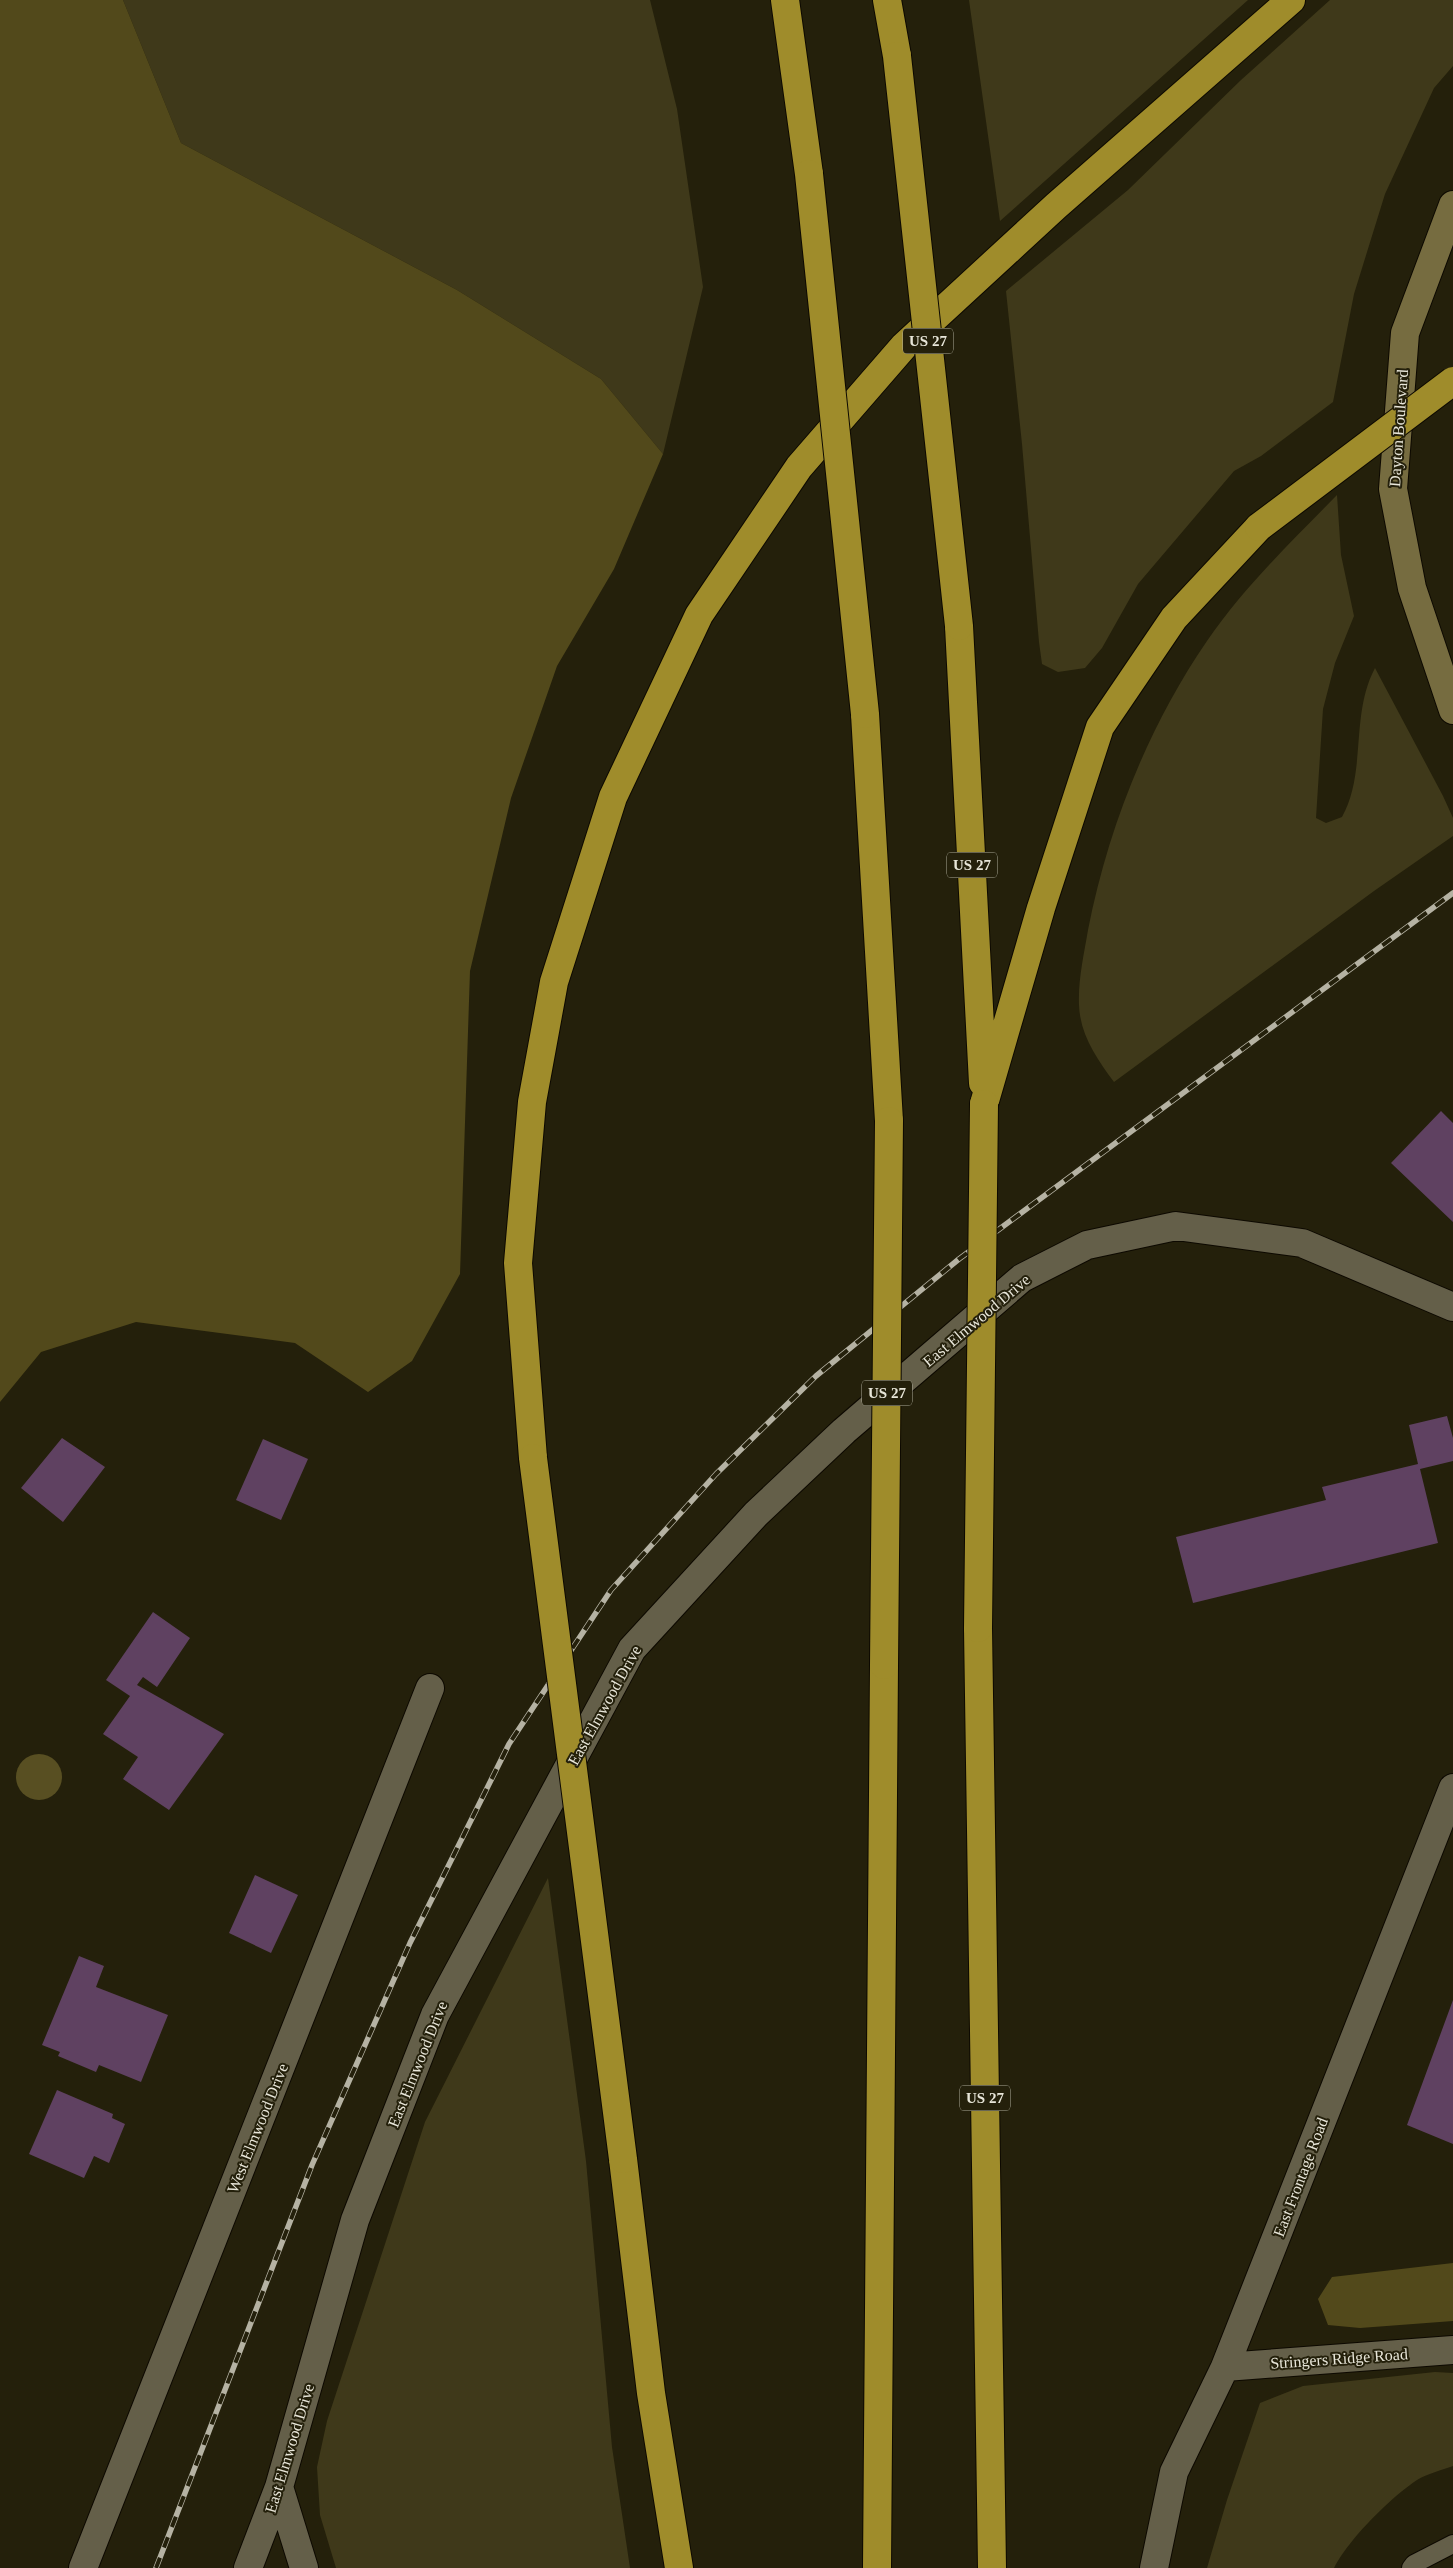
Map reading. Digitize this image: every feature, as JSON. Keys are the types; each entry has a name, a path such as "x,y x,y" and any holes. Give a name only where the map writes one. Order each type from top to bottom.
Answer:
{"highway":[{"name":"US 27","path":"786,0 809,174 865,714 889,1122 877,2568"},
{"name":"US 27","path":"887,0 897,56 959,626 984,1104 978,1628 992,2568"},
{"path":"679,2568 651,2393 624,2159 533,1458 518,1263 532,1102 554,982 613,796 699,615 799,467 904,346 1056,206 1291,0"},
{"path":"984,1104 1041,908 1100,727 1174,618 1259,527 1453,381"}],"main road":[{"name":"Dayton Boulevard","path":"1453,205 1405,332 1393,489 1412,588 1453,710"}],"street":[{"name":"East Elmwood Drive","path":"248,2568 279,2487 355,2220 434,2015 632,1649 756,1514 844,1431 1022,1278 1087,1245 1176,1226 1302,1243 1453,1307"},
{"name":"West Elmwood Drive","path":"84,2568 430,1688"},
{"name":"East Frontage Road","path":"1154,2568 1174,2472 1225,2366 1453,1788"},
{"name":"Stringers Ridge Road","path":"1225,2366 1453,2350"},
{"path":"279,2487 304,2568"}],"lane":[{"path":"1411,2568 1414,2564 1453,2544"}],"shaded area":[{"path":"0,0 123,0 181,143 457,290 601,379 663,454 614,569 557,666 511,798 470,971 460,1274 412,1361 368,1392 295,1343 136,1322 41,1352 0,1402"},
{"path":"123,0 650,0 677,109 703,287 663,454 601,379 457,290 181,143"},
{"path":"969,0 1248,0 1000,221"},
{"path":"1330,0 1453,0 1453,66 1434,88 1385,194 1354,294 1333,402 1261,456 1234,471 1138,584 1102,648 1085,668 1058,672 1042,664 1006,291 1128,190 1241,80"},
{"path":"1337,495 1341,555 1354,616 1335,663 1323,709 1316,818 1326,823 1342,817 1350,800 1357,762 1363,705 1367,686 1375,668 1443,796 1453,818 1453,836 1374,891 1114,1082 1090,1046 1082,1026 1079,986 1096,892 1119,816 1149,743 1166,708 1207,641 1252,583"},
{"path":"35,1754 43,1754 52,1758 58,1764 62,1777 58,1790 52,1796 43,1800 35,1800 26,1796 20,1790 16,1781 16,1773 20,1764 26,1758"},
{"path":"548,1878 586,2161 612,2447 630,2568 336,2568 320,2515 317,2467 327,2421 425,2122"},
{"path":"1453,2263 1453,2321 1360,2328 1328,2325 1318,2299 1332,2277"},
{"path":"1435,2372 1453,2373 1453,2466 1417,2480 1395,2497 1359,2533 1340,2557 1334,2568 1207,2568 1227,2500 1260,2403 1303,2386"}],"building":[{"path":"1441,1111 1453,1123 1453,1222 1391,1163"},
{"path":"1447,1416 1453,1438 1453,1461 1420,1469 1438,1543 1193,1603 1176,1537 1326,1500 1322,1487 1418,1464 1409,1425"},
{"path":"62,1438 105,1467 63,1522 21,1488"},
{"path":"263,1439 308,1459 281,1520 236,1500"},
{"path":"153,1612 190,1638 157,1687 143,1677 137,1685 224,1734 169,1810 123,1779 138,1757 103,1734 130,1696 106,1680"},
{"path":"255,1875 298,1895 271,1953 229,1933"},
{"path":"79,1956 104,1966 96,1987 168,2015 141,2082 99,2065 96,2072 58,2056 60,2052 42,2045"},
{"path":"1453,2000 1453,2144 1407,2125"},
{"path":"57,2090 113,2114 112,2118 125,2124 109,2163 94,2156 84,2178 29,2154"}],"railway":[{"path":"156,2568 312,2165 410,1943 509,1744 611,1590 716,1474 816,1376 959,1259 1453,893"}]}
